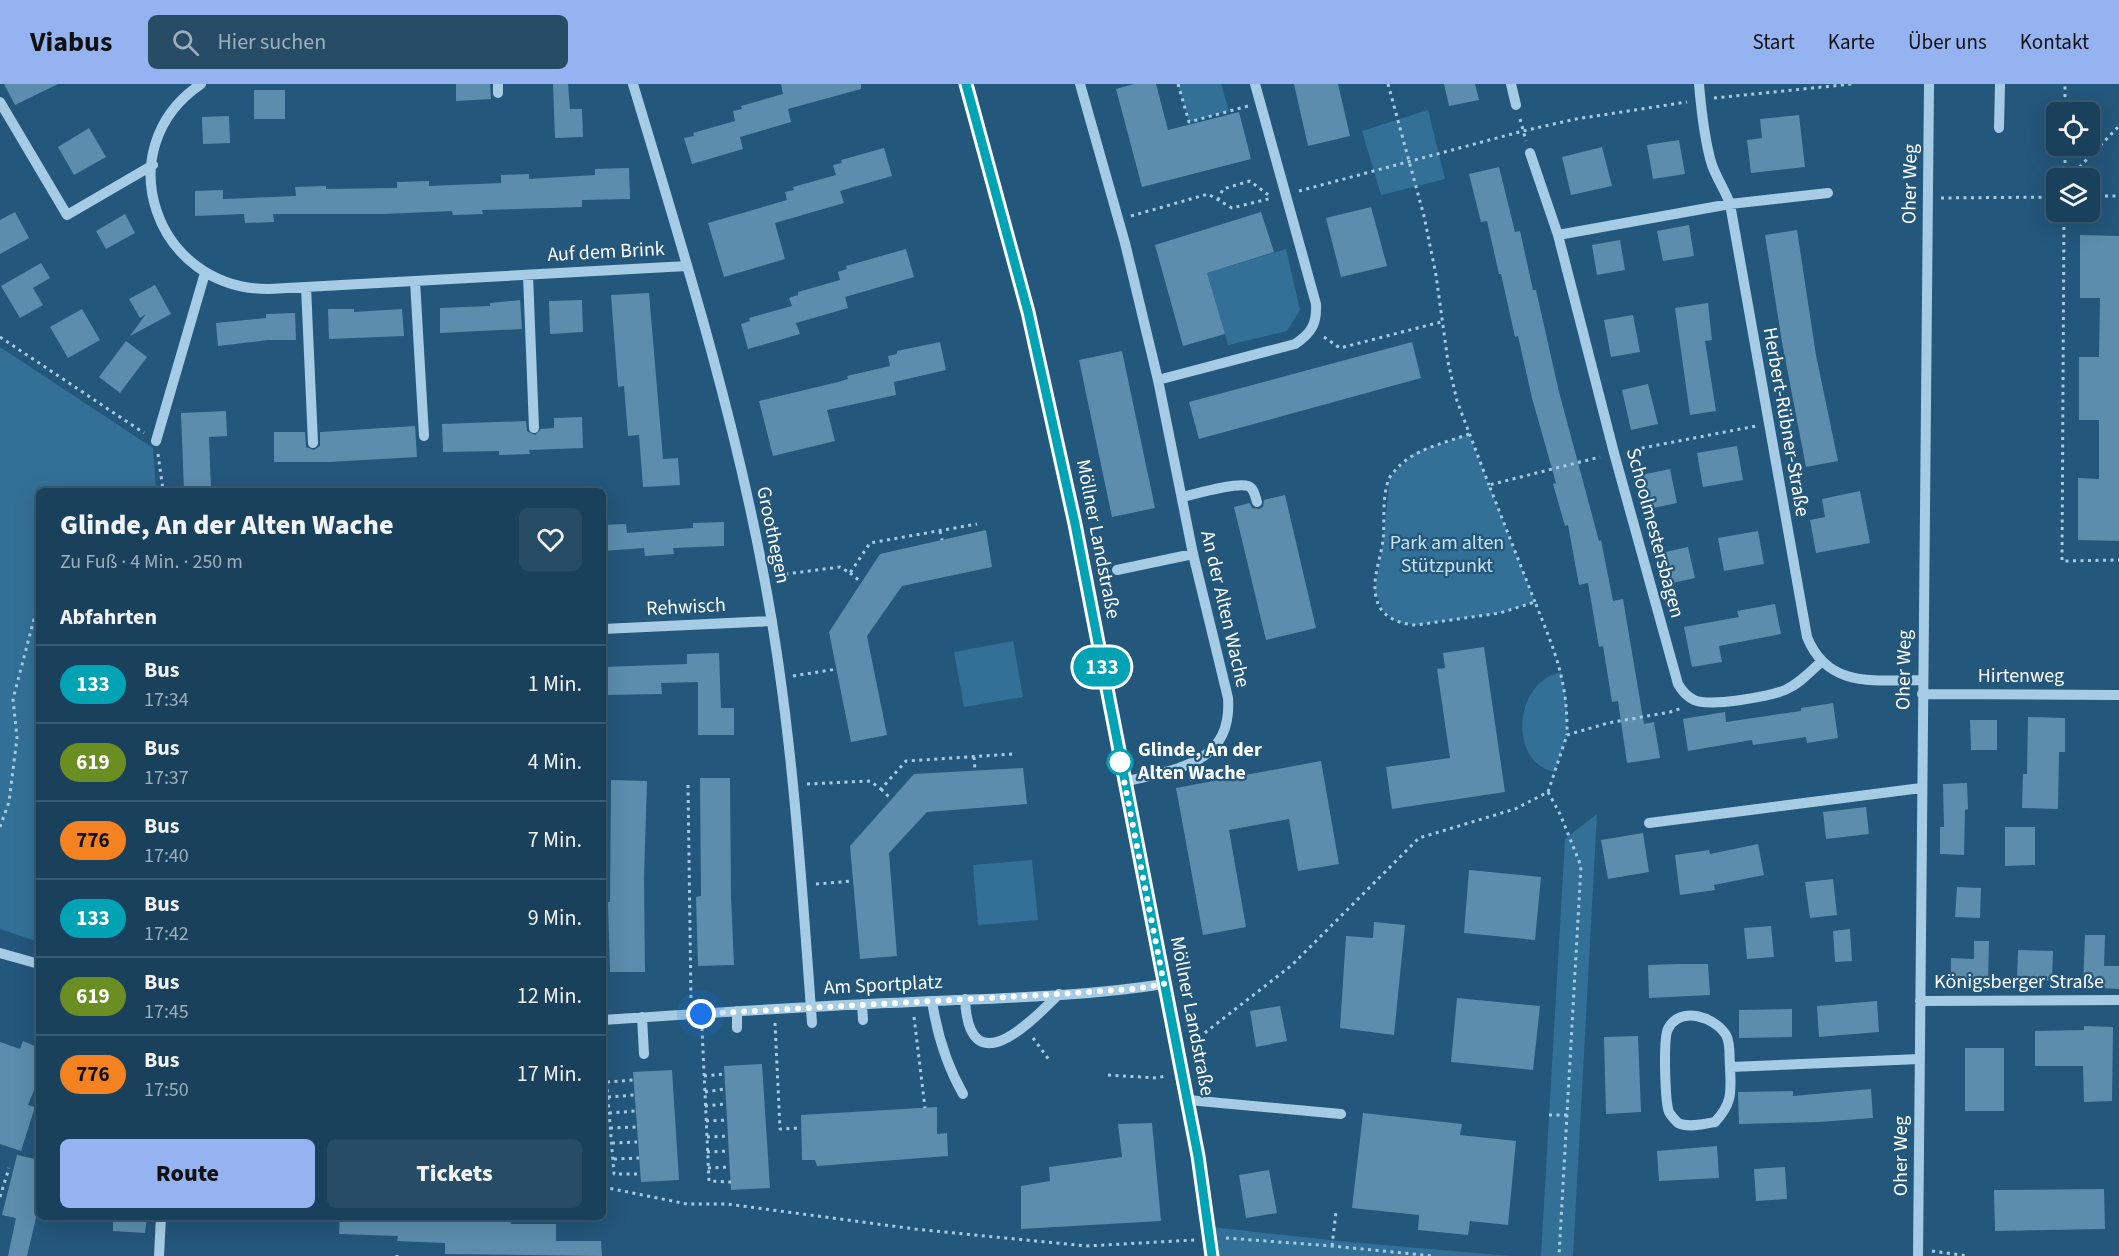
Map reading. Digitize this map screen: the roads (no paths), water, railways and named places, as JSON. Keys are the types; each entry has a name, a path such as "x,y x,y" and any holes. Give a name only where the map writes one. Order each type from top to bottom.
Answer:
{"main road":[{"name":"Möllner Landstraße","path":"966,84 1028,312 1075,524 1188,1100 1212,1256"}],"street":[{"name":"Auf dem Brink","path":"201,84 184,98 166,122 158,140 153,165 154,199 163,227 180,252 205,273 220,281 249,288 306,287 687,266"},
{"name":"Groothegen","path":"633,84 732,424 764,577 772,621 793,785 812,1023"},
{"name":"An der Alten Wache","path":"1080,84 1118,219 1158,380 1193,554 1228,698 1229,713 1226,729 1218,744 1208,755 1195,763 1124,782"},
{"path":"1158,380 1295,344 1313,329 1316,304 1255,84"},
{"path":"1511,84 1516,105"},
{"name":"Herbert-Rübner-Straße","path":"1699,84 1711,161 1717,177 1725,188 1730,204 1803,624 1813,651 1821,662"},
{"name":"Oher Weg","path":"1918,1253 1929,84"},
{"path":"1999,128 2000,84"},
{"path":"0,102 67,215 153,165"},
{"name":"Schoolmestersbagen","path":"1530,153 1558,235 1614,453 1678,684 1684,694 1694,700 1718,703 1773,694 1796,684 1821,662"},
{"path":"1558,235 1730,204 1828,193"},
{"path":"156,441 205,273"},
{"name":"Auf dem Brink","path":"528,275 534,428"},
{"path":"415,281 424,436"},
{"path":"306,287 313,442"},
{"path":"1182,497 1247,486 1254,490 1257,502"},
{"path":"1117,570 1193,554"},
{"name":"Rehwisch","path":"606,629 772,621"},
{"path":"1821,662 1842,675 1857,679 1922,680"},
{"name":"Hirtenweg","path":"1922,694 2119,695"},
{"path":"1649,823 1921,788"},
{"path":"0,952 36,963"},
{"name":"Am Sportplatz","path":"606,1020 811,1006 1059,994 1134,989 1164,984"},
{"path":"966,999 969,1026 976,1037 986,1043 998,1043 1024,1027 1059,994"},
{"name":"Königsberger Straße","path":"1920,1001 2119,1000"},
{"path":"932,1001 946,1059 963,1094"},
{"path":"862,1004 862,1020"},
{"path":"737,1011 737,1028"},
{"path":"1691,1015 1705,1017 1718,1024 1728,1037 1730,1067 1731,1094 1726,1110 1715,1122 1678,1123 1669,1112 1667,1099 1665,1039 1669,1027 1678,1019 1691,1015"},
{"path":"642,1017 644,1054"},
{"path":"1730,1067 1919,1059"},
{"path":"1188,1100 1341,1114"},
{"path":"159,1256 162,1220"}],"place":[{"name":"Glinde, An der Alten Wache","path":"1120,762"}],"park label":[{"name":"Park am alten Stützpunkt","path":"1447,554"}]}
